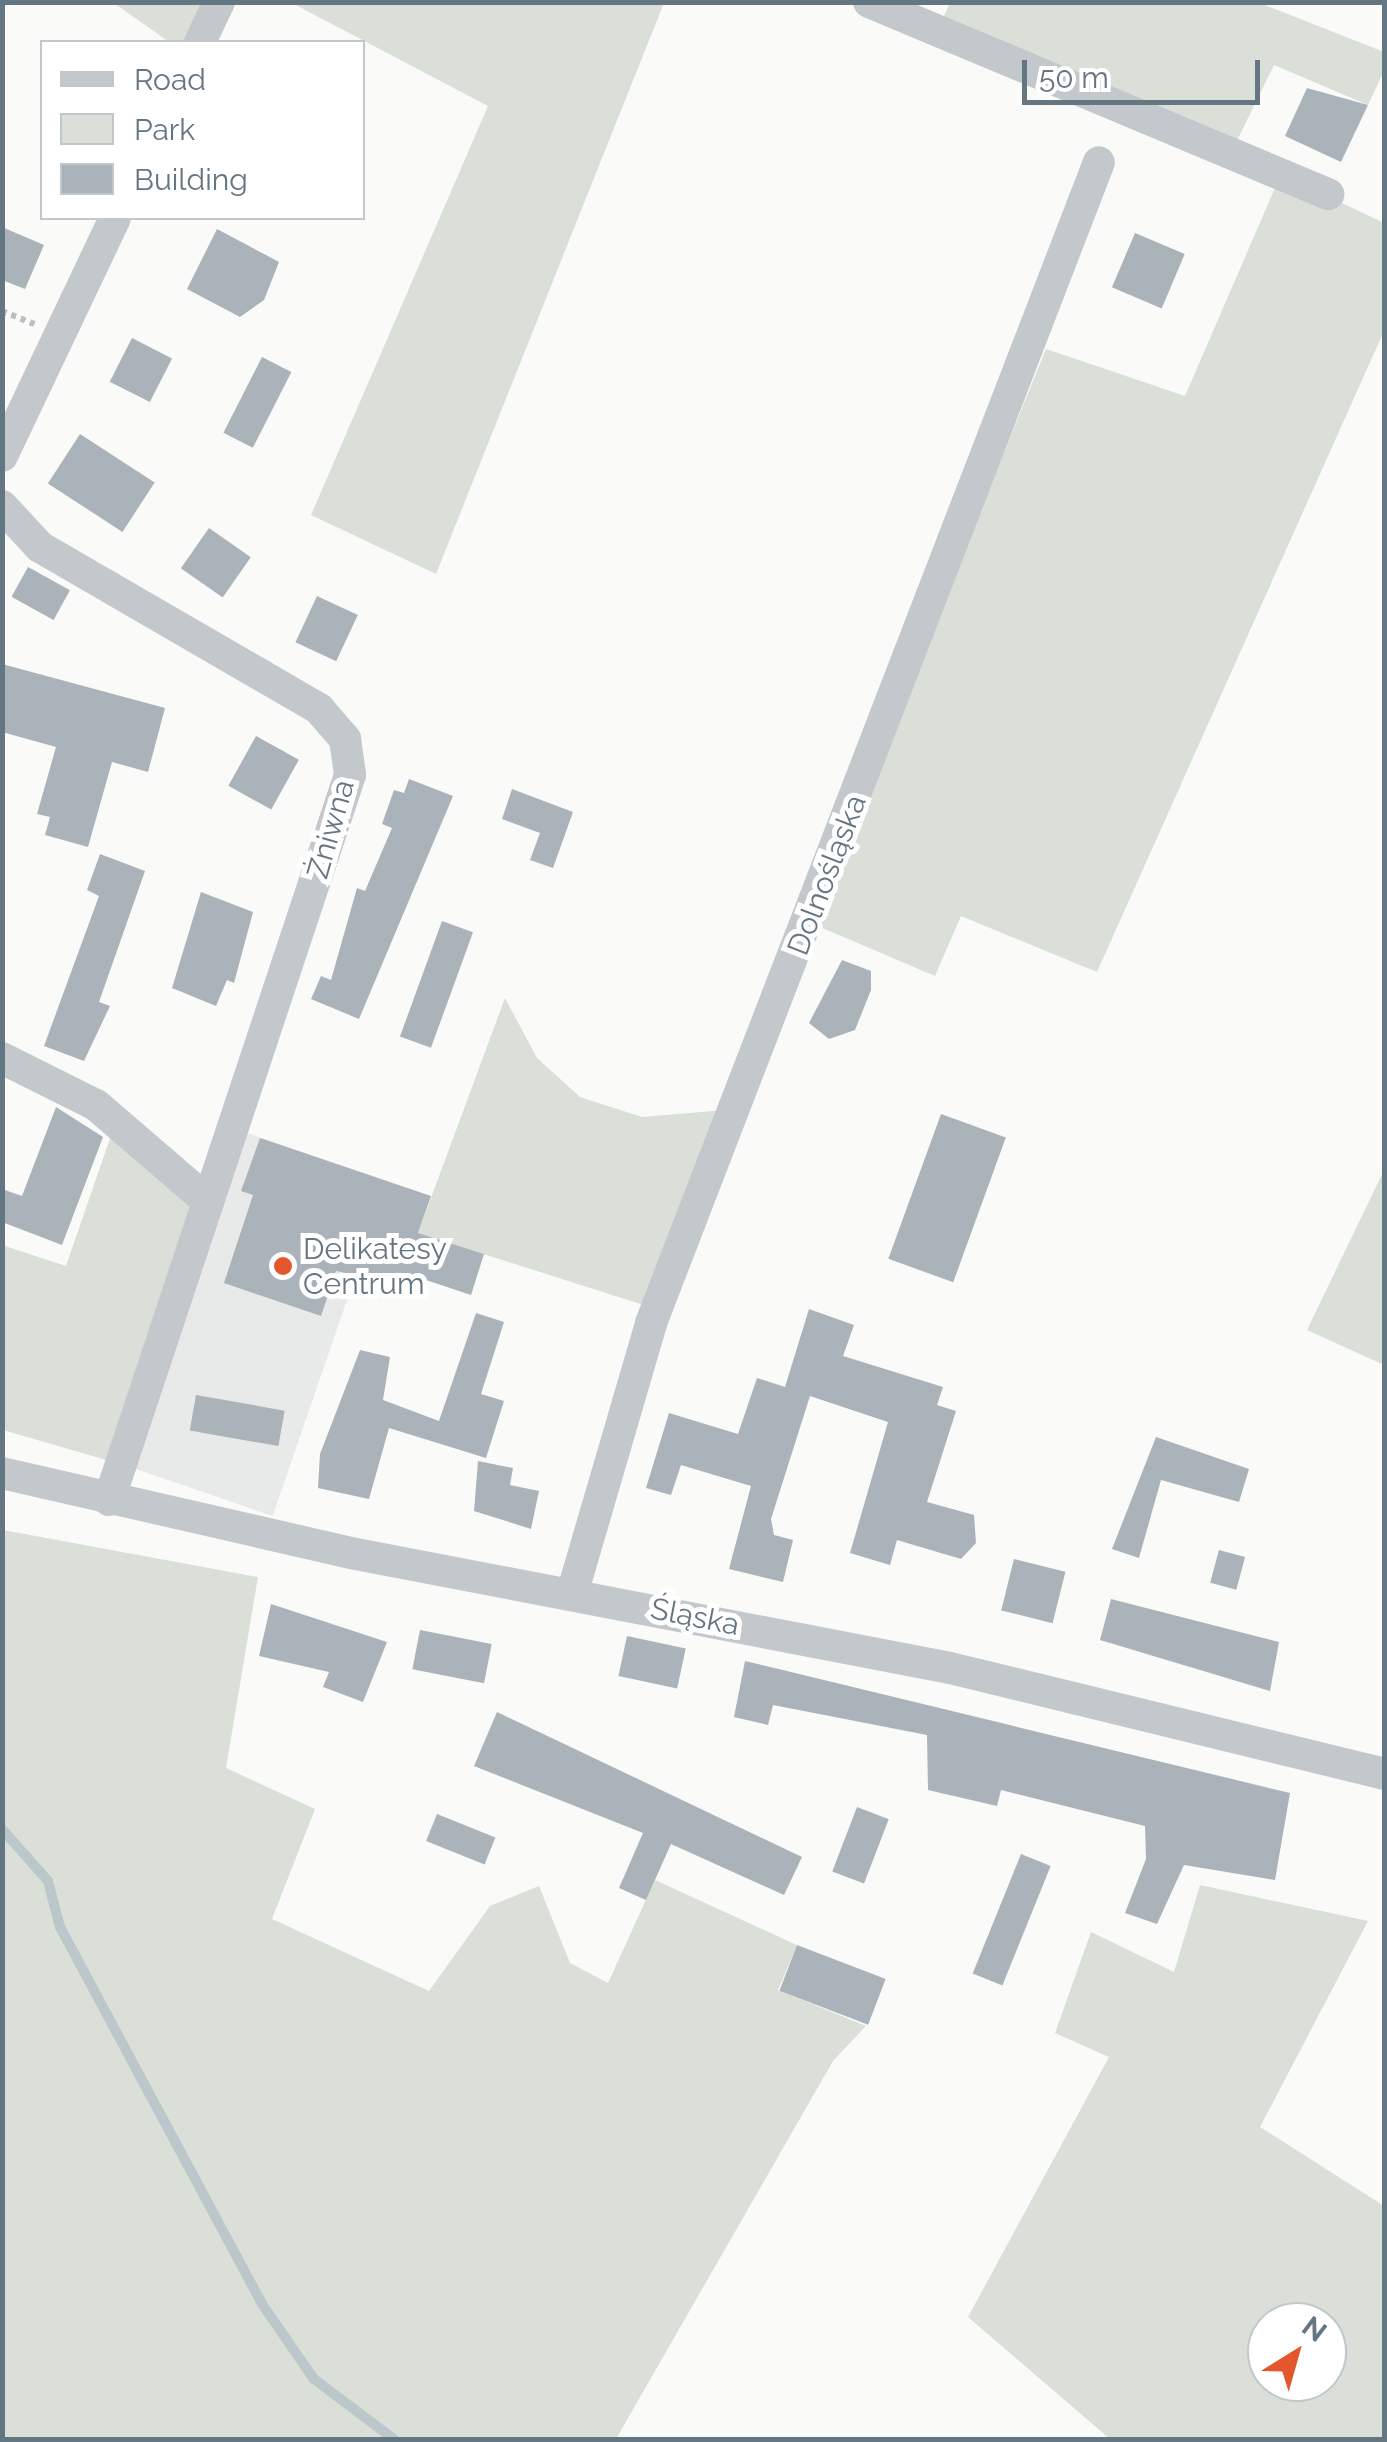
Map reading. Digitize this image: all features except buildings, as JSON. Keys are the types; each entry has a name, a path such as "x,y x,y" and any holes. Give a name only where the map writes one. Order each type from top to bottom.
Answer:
{"street":[{"path":"201,40 219,2"},
{"path":"869,2 1328,194"},
{"name":"Dolnośląska","path":"572,1594 651,1323 1099,162"},
{"path":"2,456 114,220"},
{"name":"Żniwna","path":"2,506 40,548 319,709 345,739 350,774 321,871 204,1198 109,1500"},
{"path":"2,1058 96,1105 204,1198"},
{"name":"Śląska","path":"2,1473 109,1500 950,1668 1384,1774"}],"shaded area":[{"path":"230,1127 388,1181 273,1516 115,1462"}],"green space":[{"path":"114,3 219,3 201,40 166,40"},
{"path":"292,3 664,3 436,574 311,515 488,106"},
{"path":"950,3 1260,3 1384,52 1384,71 1368,105 1274,65 1231,153 937,31"},
{"path":"1281,174 1384,223 1384,331 1097,972 961,916 935,976 813,924 1046,349 1185,396"},
{"path":"505,998 537,1058 580,1097 642,1117 736,1109 656,1309 418,1233"},
{"path":"116,1121 204,1198 120,1464 3,1430 2,1245 66,1266"},
{"path":"1384,1170 1384,1365 1307,1330"},
{"path":"3,1530 258,1577 226,1768 315,1809 272,1919 429,1991 490,1906 539,1886 570,1963 608,1983 655,1880 797,1945 778,1990 866,2026 833,2061 616,2439 3,2439"},
{"path":"1200,1885 1368,1921 1260,2127 1384,2206 1384,2439 1110,2439 968,2317 1109,2057 1055,2033 1091,1932 1174,1972"}],"waterway":[{"path":"2,1829 48,1881 60,1927 262,2304 314,2379 395,2440"}],"place":[{"name":"Delikatesy Centrum","path":"283,1266"}]}
